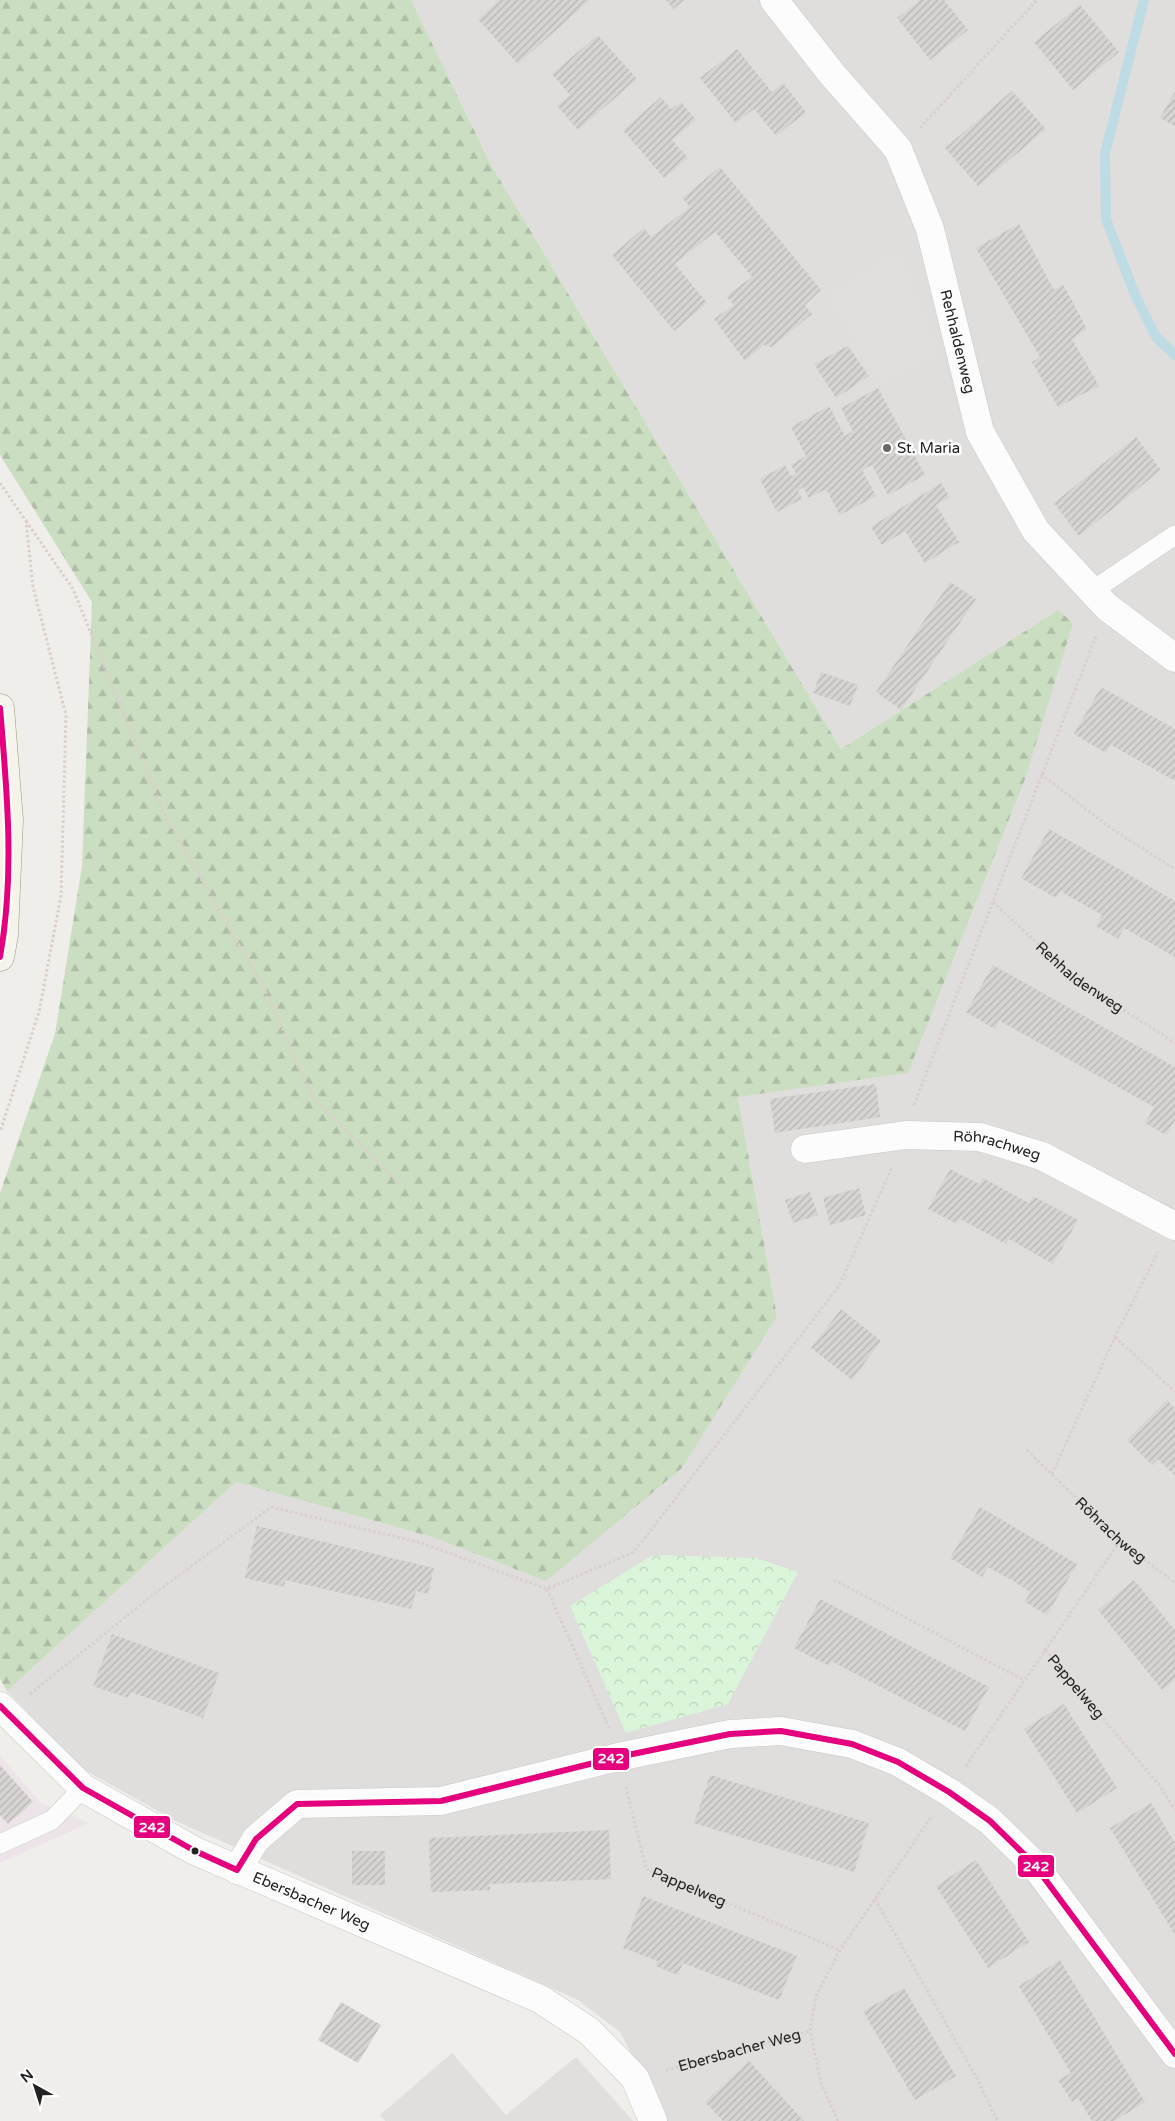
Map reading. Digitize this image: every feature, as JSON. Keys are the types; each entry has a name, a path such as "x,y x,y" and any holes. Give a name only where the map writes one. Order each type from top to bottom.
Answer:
{"main road":[{"path":"0,708 10,820 4,935 0,957"}],"street":[{"name":"Rehhaldenweg","path":"774,0 832,74 898,149 930,229 980,432 1036,531 1100,599 1175,658"},
{"name":"Röhrachweg","path":"805,1149 906,1136 980,1136 1042,1156 1174,1226"},
{"name":"Ebersbacher Weg","path":"3,1710 83,1788 195,1851 540,1999 589,2031 635,2078 653,2121"},
{"path":"237,1870 256,1839 297,1804 441,1801 618,1757 730,1734 782,1731 852,1744 898,1762 949,1792 990,1821 1033,1863 1175,2054"}],"lane":[{"path":"1100,599 1175,535"},
{"path":"0,1844 52,1820 83,1788"}],"path":[{"path":"916,133 1037,0"},
{"path":"0,483 73,590 164,814 266,992 314,1098 399,1183"},
{"path":"0,1132 39,1012 61,896 66,715 33,588 26,521"},
{"path":"3,1710 154,1594 272,1507 422,1543 547,1589 632,1554 839,1286 906,1136 916,1095 1041,774 1100,599"},
{"path":"1041,774 1112,829 1175,869"},
{"name":"Rehhaldenweg","path":"992,902 1074,978 1175,1044"},
{"path":"1052,1474 1115,1337 1174,1226"},
{"path":"1115,1337 1175,1392"},
{"name":"Röhrachweg","path":"1027,1450 1120,1541 1175,1583"},
{"path":"1045,1650 1120,1541"},
{"path":"834,1580 1024,1680"},
{"path":"547,1589 607,1720"},
{"name":"Pappelweg","path":"810,2031 816,1996 840,1950 1045,1650 1160,1786 1175,1810"},
{"name":"Pappelweg","path":"618,1757 646,1869 840,1950"},
{"path":"875,1899 978,2080 997,2121"},
{"name":"Ebersbacher Weg","path":"635,2078 810,2031 821,2083 838,2121"}],"shaded area":[{"path":"411,0 1175,0 1175,2121 667,2121 620,2032 578,2000 176,1821 79,1767 7,1691 236,1482 432,1537 546,1581 777,1316 738,1096 908,1073 1058,610 841,749 491,165"},
{"path":"898,252 937,353 880,382 830,296"},
{"path":"0,1756 41,1803 89,1823 0,1863"},
{"path":"452,2053 506,2115 576,2057 633,2121 385,2121 380,2115"}],"green space":[{"path":"0,0 411,0 491,165 841,749 1058,610 1073,623 1025,779 908,1073 738,1097 777,1316 682,1468 546,1581 432,1537 236,1482 7,1691 0,1679 0,1193 55,1034 82,866 92,602 0,455"},
{"path":"653,1555 756,1558 798,1572 728,1704 626,1733 570,1606"}],"building":[{"path":"499,0 590,0 518,64 478,19"},
{"path":"666,0 685,0 673,9"},
{"path":"920,0 944,0 968,30 930,60 897,18"},
{"path":"1080,5 1119,52 1073,90 1034,42"},
{"path":"598,35 637,79 578,130 557,106 570,95 552,74"},
{"path":"737,49 772,92 783,83 806,112 776,136 754,109 736,123 700,78"},
{"path":"1012,91 1046,129 978,186 945,148"},
{"path":"1175,91 1175,126 1160,118"},
{"path":"661,97 671,109 681,102 696,120 672,140 688,158 664,178 623,130"},
{"path":"720,167 821,290 805,305 812,314 772,347 764,345 745,361 714,319 734,305 726,296 752,277 715,232 675,264 707,303 674,331 612,255 644,228 651,237 690,207 682,198"},
{"path":"1019,224 1054,290 1063,284 1087,329 1072,339 1099,386 1058,407 1032,362 1040,357 976,248"},
{"path":"848,346 869,376 836,398 814,364"},
{"path":"878,388 925,475 888,495 872,465 862,470 876,496 840,515 826,489 809,498 803,487 798,491 802,499 777,512 760,479 785,465 791,476 796,474 791,465 806,456 791,427 829,406 845,436 853,431 841,408"},
{"path":"1136,437 1161,470 1079,536 1054,503"},
{"path":"941,483 950,497 936,505 959,542 925,563 905,531 882,545 871,527"},
{"path":"950,582 976,599 901,710 876,692"},
{"path":"821,672 858,685 850,706 813,693"},
{"path":"1101,687 1175,729 1175,781 1111,745 1106,753 1074,734"},
{"path":"1049,829 1175,901 1175,957 1124,928 1118,939 1096,926 1102,915 1060,891 1056,898 1021,878"},
{"path":"993,965 1175,1067 1175,1120 1166,1135 1145,1123 1154,1107 1000,1021 995,1029 966,1012"},
{"path":"876,1084 880,1117 775,1133 770,1099"},
{"path":"950,1169 979,1184 983,1178 1029,1203 1033,1196 1078,1220 1053,1264 1009,1239 1006,1244 960,1219 957,1224 928,1209"},
{"path":"859,1188 866,1215 830,1225 823,1198"},
{"path":"810,1192 818,1215 793,1223 785,1200"},
{"path":"841,1309 881,1341 852,1380 811,1348"},
{"path":"1167,1400 1175,1409 1175,1476 1158,1459 1152,1465 1127,1440"},
{"path":"980,1507 1077,1564 1047,1615 1025,1602 1030,1592 1010,1579 988,1567 982,1577 950,1558"},
{"path":"257,1526 434,1568 428,1594 416,1591 411,1609 285,1580 284,1587 245,1578"},
{"path":"1134,1580 1175,1630 1175,1680 1162,1690 1098,1610"},
{"path":"820,1599 989,1687 965,1731 831,1661 829,1666 794,1648"},
{"path":"112,1634 219,1673 203,1718 131,1692 128,1698 93,1686"},
{"path":"1064,1704 1117,1788 1077,1813 1024,1729"},
{"path":"0,1765 33,1802 8,1824 0,1815"},
{"path":"710,1775 869,1823 854,1872 694,1823"},
{"path":"1151,1803 1175,1843 1175,1935 1110,1828"},
{"path":"609,1830 611,1879 490,1884 490,1890 431,1892 429,1838"},
{"path":"352,1851 385,1851 385,1885 352,1885"},
{"path":"976,1860 1029,1942 988,1968 936,1886"},
{"path":"643,1896 797,1956 779,2000 683,1963 678,1975 655,1966 658,1961 623,1948"},
{"path":"1060,1960 1145,2102 1114,2121 1092,2121 1078,2098 1072,2102 1058,2080 1071,2073 1019,1986"},
{"path":"904,1988 956,2076 915,2100 863,2011"},
{"path":"341,2002 381,2025 358,2063 318,2040"},
{"path":"749,2061 804,2121 723,2121 705,2102"}],"waterway":[{"path":"1144,0 1105,153 1106,219 1135,295 1156,337 1175,355"}],"transit line":[{"name":"242","path":"0,708 8,832 7,895 0,957"},
{"name":"242","path":"0,1706 83,1788 195,1851 237,1870 256,1839 297,1804 441,1801 618,1757 730,1734 781,1731 852,1744 898,1762 949,1792 990,1821 1033,1863 1175,2054"}],"place":[{"name":"St. Maria","path":"887,448"}]}
